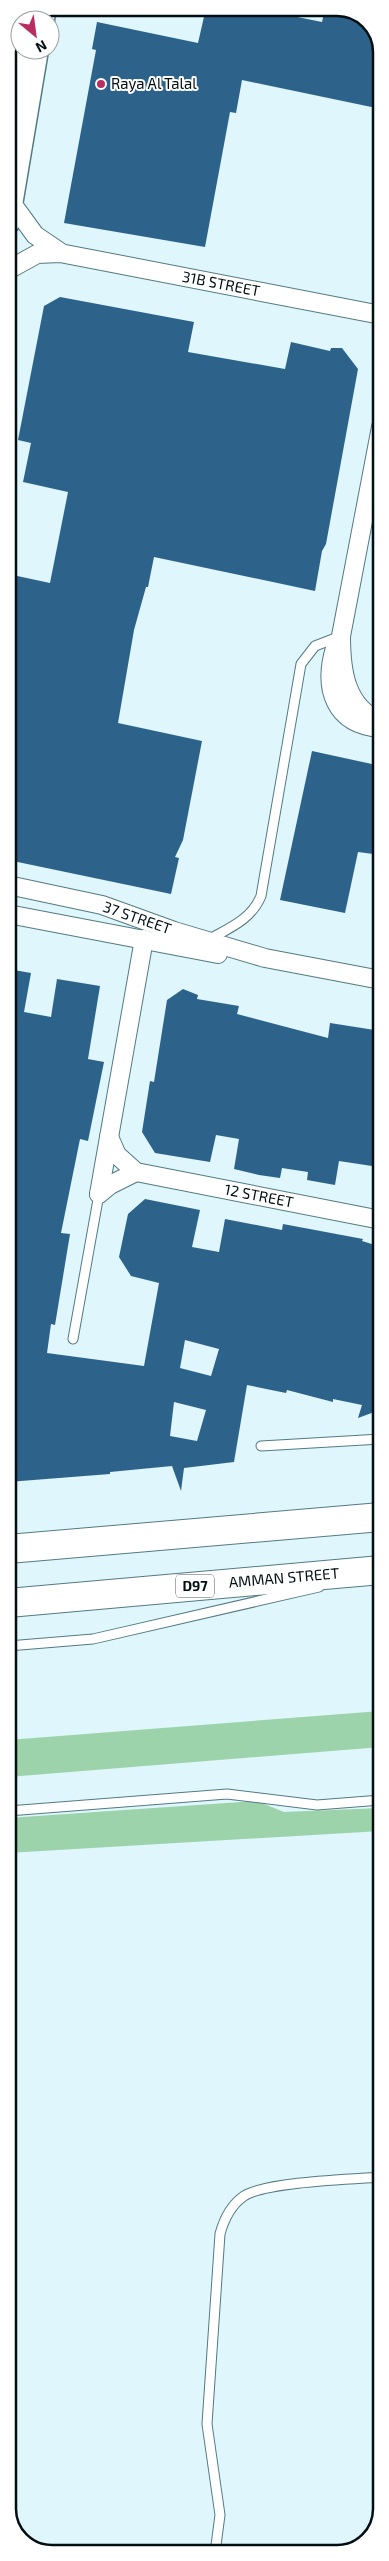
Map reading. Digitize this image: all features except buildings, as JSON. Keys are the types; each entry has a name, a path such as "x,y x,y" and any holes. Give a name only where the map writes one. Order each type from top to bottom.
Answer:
{"main road":[{"path":"17,1548 373,1518"},
{"name":"AMMAN STREET","path":"17,1602 373,1572"}],"street":[{"path":"16,173 36,60"},
{"name":"31B STREET","path":"16,219 34,235 60,252"},
{"name":"31B STREET","path":"16,266 37,254 60,252 372,313"},
{"path":"372,472 340,636 330,670 330,681 335,701 344,715 365,726 372,727"},
{"path":"340,636 341,660 348,690 365,713 372,717"},
{"name":"37 STREET","path":"16,887 102,905 174,931 265,958"},
{"name":"37 STREET","path":"16,916 224,955 265,958 372,978"},
{"path":"99,1194 144,939"},
{"path":"99,1194 110,1185 136,1172 117,1155 109,1137"},
{"name":"12 STREET","path":"136,1172 372,1218"}],"lane":[{"path":"208,940 243,920 257,905 261,896 301,664 315,646 340,636"},
{"path":"73,1339 99,1194"},
{"path":"261,1446 373,1439"},
{"path":"17,1645 93,1639 330,1585 373,1573"},
{"path":"17,1810 227,1794 317,1805 373,1801"},
{"path":"216,2544 220,2515 207,2424 220,2234 223,2223 235,2203 263,2188 373,2178"}],"green space":[{"path":"373,1712 373,1748 17,1776 17,1739"},
{"path":"257,1801 284,1812 373,1808 373,1831 17,1852 17,1817"}],"place":[{"name":"Raya Al Talal","path":"101,84"}]}
